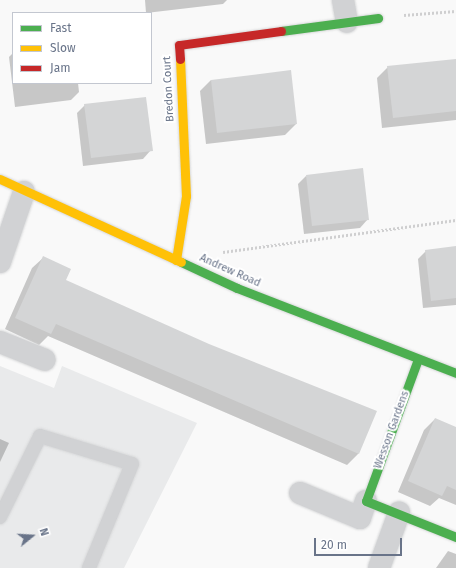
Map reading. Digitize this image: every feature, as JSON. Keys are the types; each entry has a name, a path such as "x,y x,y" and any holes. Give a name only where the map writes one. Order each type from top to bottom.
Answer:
{"street":[{"path":"343,0 347,22"},
{"name":"Bredon Court","path":"176,260 186,196 179,46 378,18"},
{"name":"Andrew Road","path":"0,178 24,192 236,288 456,373"},
{"path":"0,262 24,192"},
{"path":"0,342 45,360"},
{"name":"Wesson Gardens","path":"300,493 360,518 418,359"},
{"path":"366,501 456,537"},
{"path":"379,568 399,513"}],"lane":[{"path":"0,517 40,436 132,464 89,568"}],"path":[{"path":"378,18 456,11"},
{"path":"214,253 456,220"}],"shaded area":[{"path":"0,366 54,388 62,366 197,423 124,568 0,568"}],"building":[{"path":"456,59 456,111 393,118 387,66"},
{"path":"291,70 297,124 217,133 211,80"},
{"path":"146,97 153,151 91,158 84,104"},
{"path":"363,168 369,220 312,226 306,175"},
{"path":"456,246 456,298 431,301 425,250"},
{"path":"43,256 71,269 66,280 209,344 377,411 359,454 56,324 51,334 15,318"},
{"path":"435,418 456,427 456,490 447,486 442,496 408,481"}],"traffic: fast":[{"path":"281,31 378,18"},
{"path":"181,262 237,288 456,373"},
{"path":"418,359 366,501 456,537"}],"traffic: slow":[{"path":"176,260 186,196 180,59"},
{"path":"0,179 181,262"}],"traffic: jam":[{"path":"180,59 179,45 281,31"}]}
